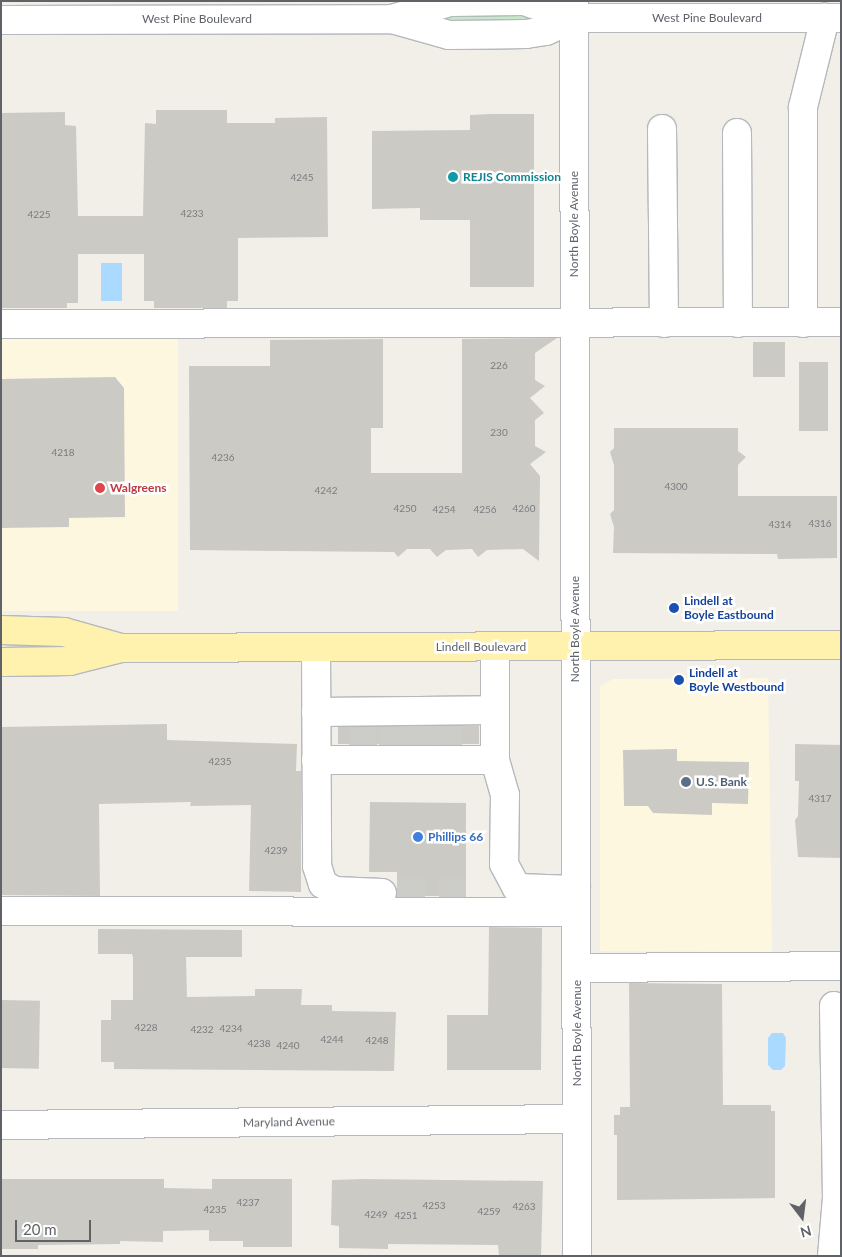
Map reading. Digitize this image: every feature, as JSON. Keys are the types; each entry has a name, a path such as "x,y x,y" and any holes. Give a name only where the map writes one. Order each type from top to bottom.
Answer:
{"main road":[{"name":"Lindell Boulevard","path":"1,630 64,632 121,648"},
{"name":"Lindell Boulevard","path":"1,662 70,661 121,648 841,645"}],"street":[{"name":"West Pine Boulevard","path":"1,20 392,19 449,35 526,34 546,31 574,10 833,18"},
{"name":"North Boyle Avenue","path":"574,10 577,1256"},
{"path":"803,322 803,107 815,56 833,18"},
{"path":"662,129 664,323"},
{"path":"737,133 738,323"},
{"path":"1,324 575,325 841,322"},
{"path":"316,647 317,866 323,884 336,891 397,893"},
{"path":"495,647 495,760 505,795 504,864 517,888"},
{"path":"316,712 363,716 420,716 495,710"},
{"path":"316,760 363,754 448,754 495,760"},
{"path":"466,893 497,893 517,888 576,901"},
{"path":"1,911 576,901"},
{"path":"576,968 841,966"},
{"path":"832,1256 837,1198 834,1006"},
{"name":"Maryland Avenue","path":"1,1125 577,1119"}],"shaded area":[{"path":"1,336 178,336 178,611 1,611"},
{"path":"768,678 772,952 600,951 600,686 613,679"}],"green space":[{"path":"524,13 529,16 528,23 447,21 447,16"}],"water":[{"path":"101,263 122,263 122,301 101,301"},
{"path":"772,1033 783,1033 786,1038 785,1066 781,1070 773,1070 768,1065 768,1038"}],"building":[{"path":"156,110 227,110 227,123 275,123 275,118 327,117 328,237 238,238 238,301 227,301 227,308 154,308 154,301 144,301 144,254 78,254 78,303 67,303 67,308 1,308 1,113 65,112 65,125 76,126 78,216 143,216 145,123 156,124"},
{"name":"REJIS Commission","path":"534,114 534,287 470,287 470,220 420,220 420,208 372,209 372,131 470,130 470,115"},
{"path":"557,338 535,353 535,380 545,386 530,398 544,413 535,420 535,446 546,452 530,464 540,476 539,561 523,549 487,550 478,557 472,549 446,550 437,557 430,549 407,549 398,557 394,552 190,550 189,366 270,366 270,340 383,339 383,428 371,428 371,473 462,473 462,339"},
{"path":"753,342 785,342 785,377 753,377"},
{"path":"799,362 828,362 828,431 799,431"},
{"name":"Walgreens","path":"115,377 124,388 125,517 69,518 69,527 1,528 1,379"},
{"path":"614,428 738,428 738,451 746,457 738,465 738,496 837,496 837,558 778,559 777,554 613,553 614,527 610,514 614,510 614,465 610,452 614,448"},
{"path":"167,724 167,740 297,744 296,771 301,771 301,892 249,891 251,805 190,806 191,802 99,804 100,896 1,895 1,727"},
{"path":"338,726 479,726 479,744 338,744"},
{"path":"795,744 841,745 841,858 798,857 795,820 798,816 799,781 795,781"},
{"name":"U.S. Bank","path":"677,749 677,761 749,762 748,804 712,803 712,815 653,813 648,806 624,806 623,750"},
{"name":"Phillips 66","path":"370,802 466,803 466,896 397,896 397,872 369,872"},
{"path":"489,927 542,928 541,1070 447,1070 447,1015 488,1015"},
{"path":"98,929 242,930 242,957 186,957 187,997 255,996 255,989 302,989 301,1005 332,1005 332,1011 396,1012 394,1071 114,1069 114,1062 101,1062 101,1020 111,1020 111,1000 133,1000 133,957 132,954 98,954"},
{"path":"629,983 722,984 723,1105 771,1105 771,1111 775,1111 775,1198 617,1200 617,1135 614,1135 614,1115 620,1115 620,1107 630,1107"},
{"path":"1,1000 40,1001 39,1069 1,1068"},
{"path":"1,1179 164,1179 164,1188 212,1189 212,1179 292,1179 292,1247 243,1247 243,1241 209,1241 209,1230 163,1231 163,1242 120,1241 120,1244 38,1245 38,1249 1,1249"},
{"path":"332,1180 543,1181 541,1256 499,1256 498,1245 388,1244 388,1249 339,1248 339,1226 331,1225"}],"tunnel":[{"path":"363,721 363,749"},
{"path":"393,721 393,749"},
{"path":"420,721 420,749"},
{"path":"448,748 449,721"},
{"path":"397,893 466,893"}],"place":[{"name":"REJIS Commission","path":"453,177"},
{"name":"Walgreens","path":"100,488"},
{"name":"Lindell at Boyle Eastbound","path":"674,608"},
{"name":"Lindell at Boyle Westbound","path":"679,680"},
{"name":"U.S. Bank","path":"686,782"},
{"name":"Phillips 66","path":"418,837"}]}
